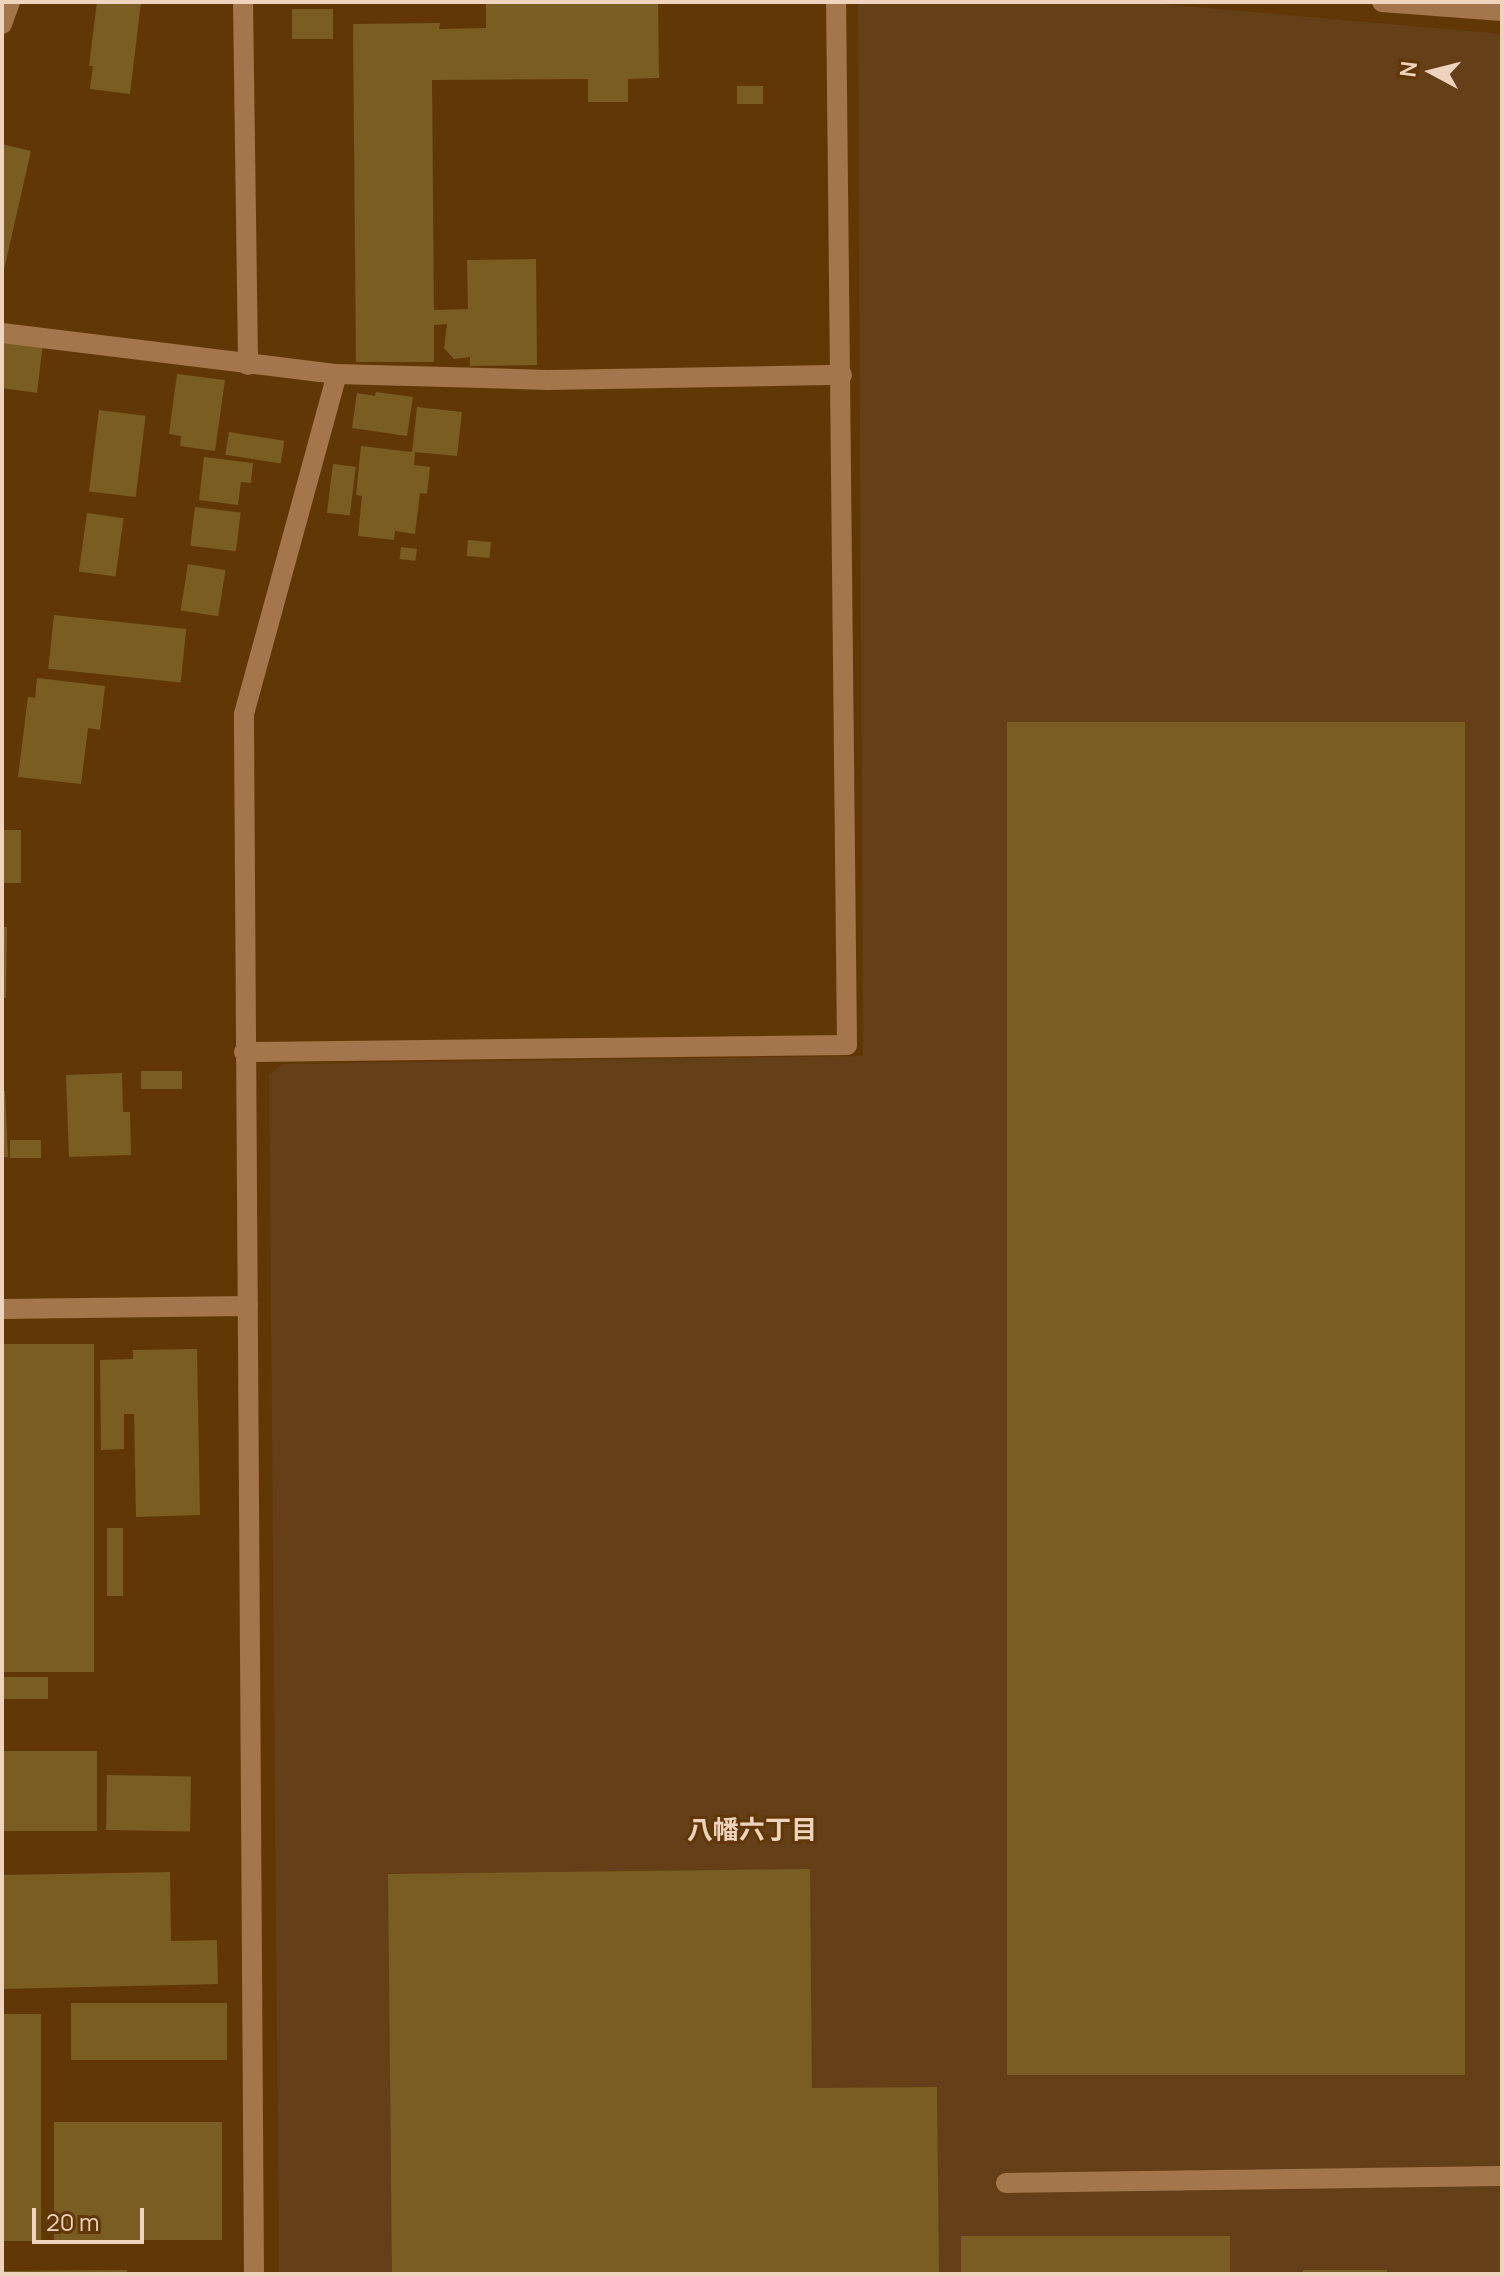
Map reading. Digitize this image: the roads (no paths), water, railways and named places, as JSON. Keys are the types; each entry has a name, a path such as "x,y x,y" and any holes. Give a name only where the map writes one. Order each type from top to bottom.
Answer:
{"street":[{"path":"2,24 10,2"},
{"path":"243,2 248,365"},
{"path":"244,1052 847,1045 836,2"},
{"path":"1382,2 1502,11"},
{"path":"2,333 337,374 548,380 842,375"},
{"path":"254,2274 244,714 337,374"},
{"path":"2,1309 248,1306"},
{"path":"1006,2183 1502,2176"}],"district":[{"name":"八幡六丁目","path":"752,1830"}]}
